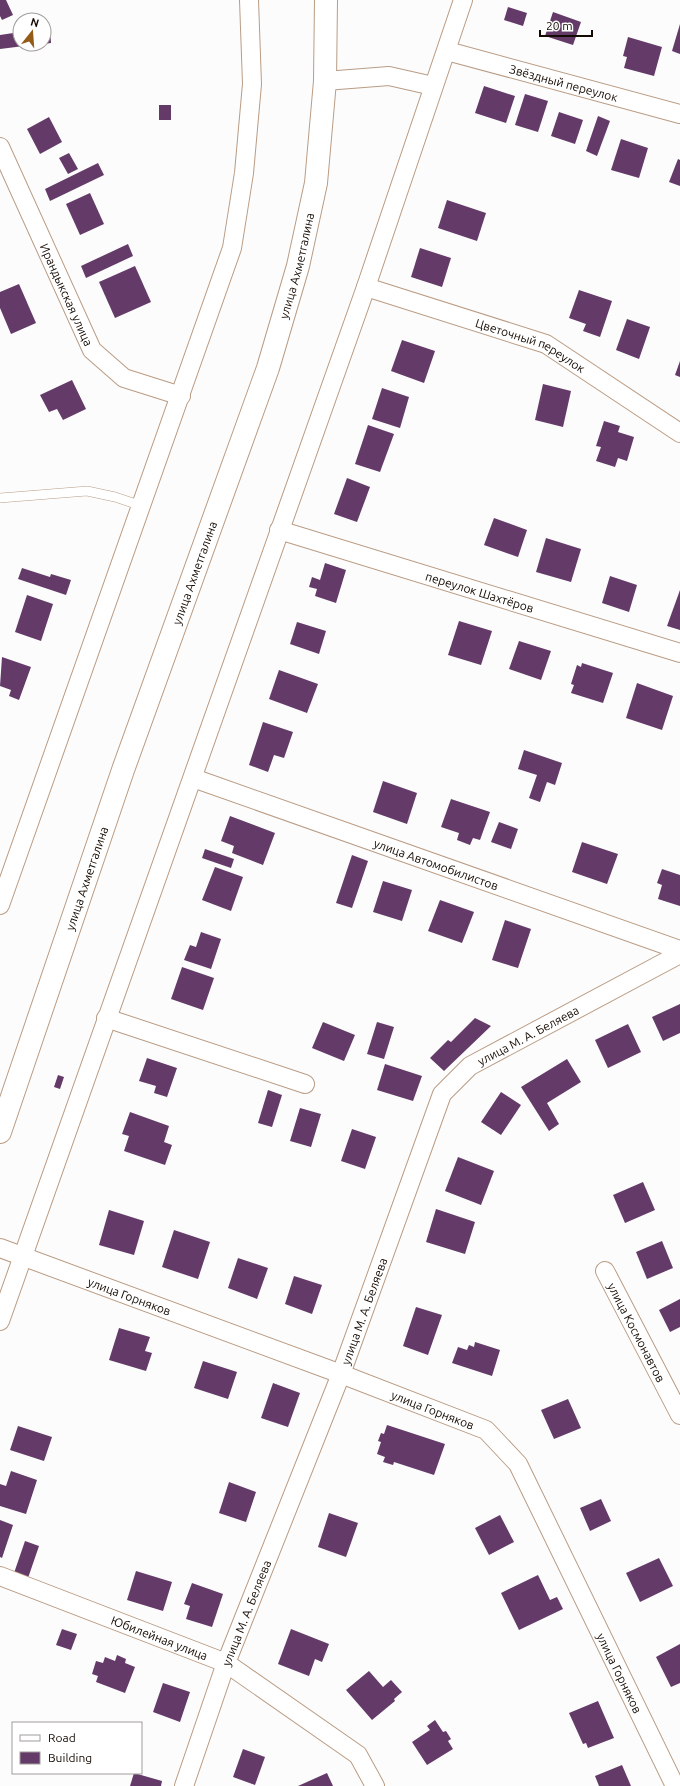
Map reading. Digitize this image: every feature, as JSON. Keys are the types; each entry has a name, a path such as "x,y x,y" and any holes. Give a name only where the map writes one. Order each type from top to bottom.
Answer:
{"main road":[{"name":"улица Ахметгалина","path":"0,1132 123,770 268,368 298,266 316,183 325,81 326,0"}],"street":[{"path":"0,905 232,248 244,173 252,84 248,0"},
{"path":"0,1321 366,287 463,0"},
{"name":"Звёздный переулок","path":"447,51 680,114"},
{"path":"325,81 389,76 433,86"},
{"name":"Ирандыкская улица","path":"0,147 92,350 124,378 181,396"},
{"name":"Цветочный переулок","path":"366,287 546,344 680,433"},
{"name":"переулок Шахтёров","path":"279,530 680,654"},
{"name":"улица Автомобилистов","path":"193,778 680,950"},
{"name":"улица М. А. Беляева","path":"184,1786 226,1663 340,1374 442,1094 470,1066 680,954"},
{"path":"106,1018 305,1084"},
{"name":"улица Горняков","path":"0,1248 340,1374 486,1430 518,1464 675,1786"},
{"name":"улица Космонавтов","path":"605,1270 680,1415"},
{"name":"Юбилейная улица","path":"0,1576 226,1663 358,1755 374,1786"}],"lane":[{"path":"0,498 87,492 115,496 142,506"}],"building":[{"path":"0,0 6,0 12,15 2,20 0,16"},
{"path":"508,7 527,13 523,26 504,20"},
{"path":"553,12 581,22 573,45 545,36"},
{"path":"680,24 680,54 672,51"},
{"path":"12,33 12,48 0,49 0,35"},
{"path":"628,37 662,47 654,76 624,68 627,57 623,56"},
{"path":"484,86 515,96 506,123 475,113"},
{"path":"525,94 548,101 538,132 515,125"},
{"path":"159,105 171,105 171,120 159,120"},
{"path":"559,112 583,120 575,144 551,136"},
{"path":"598,116 610,121 597,156 586,151"},
{"path":"49,117 62,142 40,154 27,129"},
{"path":"621,139 648,148 639,178 611,170"},
{"path":"69,153 78,169 68,174 59,158"},
{"path":"678,159 680,160 680,186 669,182"},
{"path":"98,163 104,175 50,201 45,189"},
{"path":"90,193 104,224 80,235 66,204"},
{"path":"447,200 486,213 477,241 438,228"},
{"path":"128,244 133,256 86,278 81,266"},
{"path":"420,248 451,258 442,287 411,277"},
{"path":"135,266 151,302 115,318 99,282"},
{"path":"19,284 36,323 11,334 0,308 0,292"},
{"path":"579,290 612,301 600,337 583,331 586,324 569,318"},
{"path":"627,319 650,327 639,359 616,350"},
{"path":"402,340 435,351 424,383 391,371"},
{"path":"680,361 680,377 675,375"},
{"path":"72,380 86,409 63,420 57,409 49,412 40,395"},
{"path":"543,384 571,391 563,427 535,420"},
{"path":"382,388 409,397 400,428 372,419"},
{"path":"604,421 620,426 618,432 634,437 627,461 618,458 615,467 596,461 601,447 596,446"},
{"path":"368,425 394,434 380,472 355,464"},
{"path":"347,478 370,487 357,522 334,514"},
{"path":"494,518 527,530 518,557 484,545"},
{"path":"546,538 581,549 571,582 536,572"},
{"path":"325,563 346,570 336,603 315,596 317,589 309,587 312,577 320,580"},
{"path":"22,568 50,577 51,574 71,580 66,595 18,579"},
{"path":"610,576 637,585 629,612 602,603"},
{"path":"680,590 680,630 667,626"},
{"path":"27,595 53,604 41,641 15,632"},
{"path":"459,621 492,631 481,665 448,655"},
{"path":"297,622 326,631 319,654 290,644"},
{"path":"519,641 551,651 541,680 509,669"},
{"path":"2,657 31,667 19,700 9,696 11,690 0,686"},
{"path":"582,663 613,673 603,703 571,693 574,685 571,684 577,665 581,667"},
{"path":"279,670 318,684 307,713 269,699"},
{"path":"637,683 673,696 662,730 626,718"},
{"path":"263,722 293,732 284,758 274,755 268,772 249,765"},
{"path":"524,750 562,763 555,785 547,782 540,802 529,798 537,775 518,769"},
{"path":"383,781 417,793 407,824 373,812"},
{"path":"451,799 490,812 480,840 473,838 470,845 457,840 459,833 441,827"},
{"path":"230,816 275,833 263,865 232,853 234,846 221,841"},
{"path":"499,822 518,829 511,849 491,842"},
{"path":"582,842 618,854 607,884 572,872"},
{"path":"205,849 234,859 231,868 202,858"},
{"path":"352,855 368,861 352,908 336,903"},
{"path":"215,867 243,877 231,911 202,900"},
{"path":"662,869 680,875 680,906 658,899 662,885 657,883"},
{"path":"383,881 412,890 402,921 373,912"},
{"path":"440,900 474,912 462,943 428,931"},
{"path":"505,920 531,929 518,968 492,960"},
{"path":"201,932 221,939 211,969 184,960 190,945 196,947"},
{"path":"182,967 214,978 203,1010 171,999"},
{"path":"680,1004 680,1033 663,1041 652,1017"},
{"path":"475,1018 491,1026 444,1071 430,1058 448,1040 451,1042"},
{"path":"323,1022 355,1035 344,1061 312,1048"},
{"path":"377,1022 394,1027 384,1059 367,1054"},
{"path":"628,1024 641,1052 608,1068 595,1040"},
{"path":"147,1058 177,1068 167,1097 154,1093 156,1086 139,1081"},
{"path":"567,1059 581,1082 547,1103 559,1124 549,1131 521,1087"},
{"path":"385,1064 422,1076 413,1101 377,1090"},
{"path":"58,1075 64,1077 60,1089 54,1087"},
{"path":"268,1090 282,1095 272,1127 258,1123"},
{"path":"501,1092 521,1105 501,1135 481,1122"},
{"path":"300,1108 321,1114 311,1147 290,1141"},
{"path":"130,1112 169,1126 164,1142 172,1145 165,1165 124,1151 129,1136 122,1134"},
{"path":"352,1129 376,1137 365,1169 341,1161"},
{"path":"458,1157 494,1171 481,1205 445,1191"},
{"path":"643,1182 655,1210 625,1223 613,1195"},
{"path":"436,1209 475,1222 465,1254 426,1242"},
{"path":"109,1210 144,1221 134,1255 99,1245"},
{"path":"174,1230 210,1242 198,1279 162,1267"},
{"path":"662,1241 673,1268 647,1279 636,1252"},
{"path":"238,1258 268,1268 257,1299 228,1288"},
{"path":"294,1276 322,1285 312,1314 285,1304"},
{"path":"680,1299 680,1327 670,1332 659,1310"},
{"path":"416,1307 442,1315 428,1355 403,1346"},
{"path":"119,1328 150,1337 145,1351 152,1353 146,1371 109,1360"},
{"path":"475,1342 500,1350 492,1376 452,1363 458,1347 467,1350 469,1345 474,1347"},
{"path":"203,1361 237,1372 228,1399 194,1388"},
{"path":"273,1383 300,1393 288,1427 261,1418"},
{"path":"568,1399 581,1428 554,1439 541,1410"},
{"path":"387,1425 445,1444 434,1475 394,1462 393,1465 383,1462 385,1457 377,1454 381,1442 378,1441 381,1433 384,1434"},
{"path":"18,1426 52,1437 44,1461 10,1450"},
{"path":"11,1471 37,1480 26,1514 0,1506 0,1484 6,1486"},
{"path":"229,1482 256,1492 246,1522 219,1513"},
{"path":"601,1499 611,1521 590,1531 580,1508"},
{"path":"329,1513 358,1523 346,1557 318,1547"},
{"path":"500,1515 514,1542 489,1555 475,1528"},
{"path":"0,1520 13,1525 2,1558 0,1557"},
{"path":"25,1541 39,1546 28,1578 14,1573"},
{"path":"659,1558 673,1586 640,1602 626,1573"},
{"path":"136,1571 172,1582 163,1611 127,1600"},
{"path":"538,1575 550,1600 557,1597 563,1609 519,1630 501,1593"},
{"path":"192,1583 223,1594 212,1627 186,1619 190,1606 184,1604"},
{"path":"62,1629 77,1634 71,1650 56,1645"},
{"path":"291,1629 329,1644 322,1662 315,1659 309,1676 278,1664"},
{"path":"680,1644 680,1683 671,1687 656,1657"},
{"path":"117,1655 126,1659 125,1663 135,1667 125,1693 96,1682 98,1676 92,1674 96,1661 103,1663 105,1657 115,1661"},
{"path":"369,1671 383,1687 391,1680 402,1692 394,1699 395,1701 372,1720 346,1690"},
{"path":"163,1683 190,1692 180,1722 153,1712"},
{"path":"598,1701 614,1738 588,1748 586,1743 583,1744 569,1713"},
{"path":"435,1720 443,1732 446,1731 451,1739 448,1741 453,1749 427,1765 412,1742 430,1730 427,1726"},
{"path":"243,1749 265,1757 255,1785 233,1777"},
{"path":"622,1765 631,1786 599,1786 595,1776"},
{"path":"327,1773 333,1786 298,1786"},
{"path":"134,1774 162,1781 161,1786 130,1786"}]}
